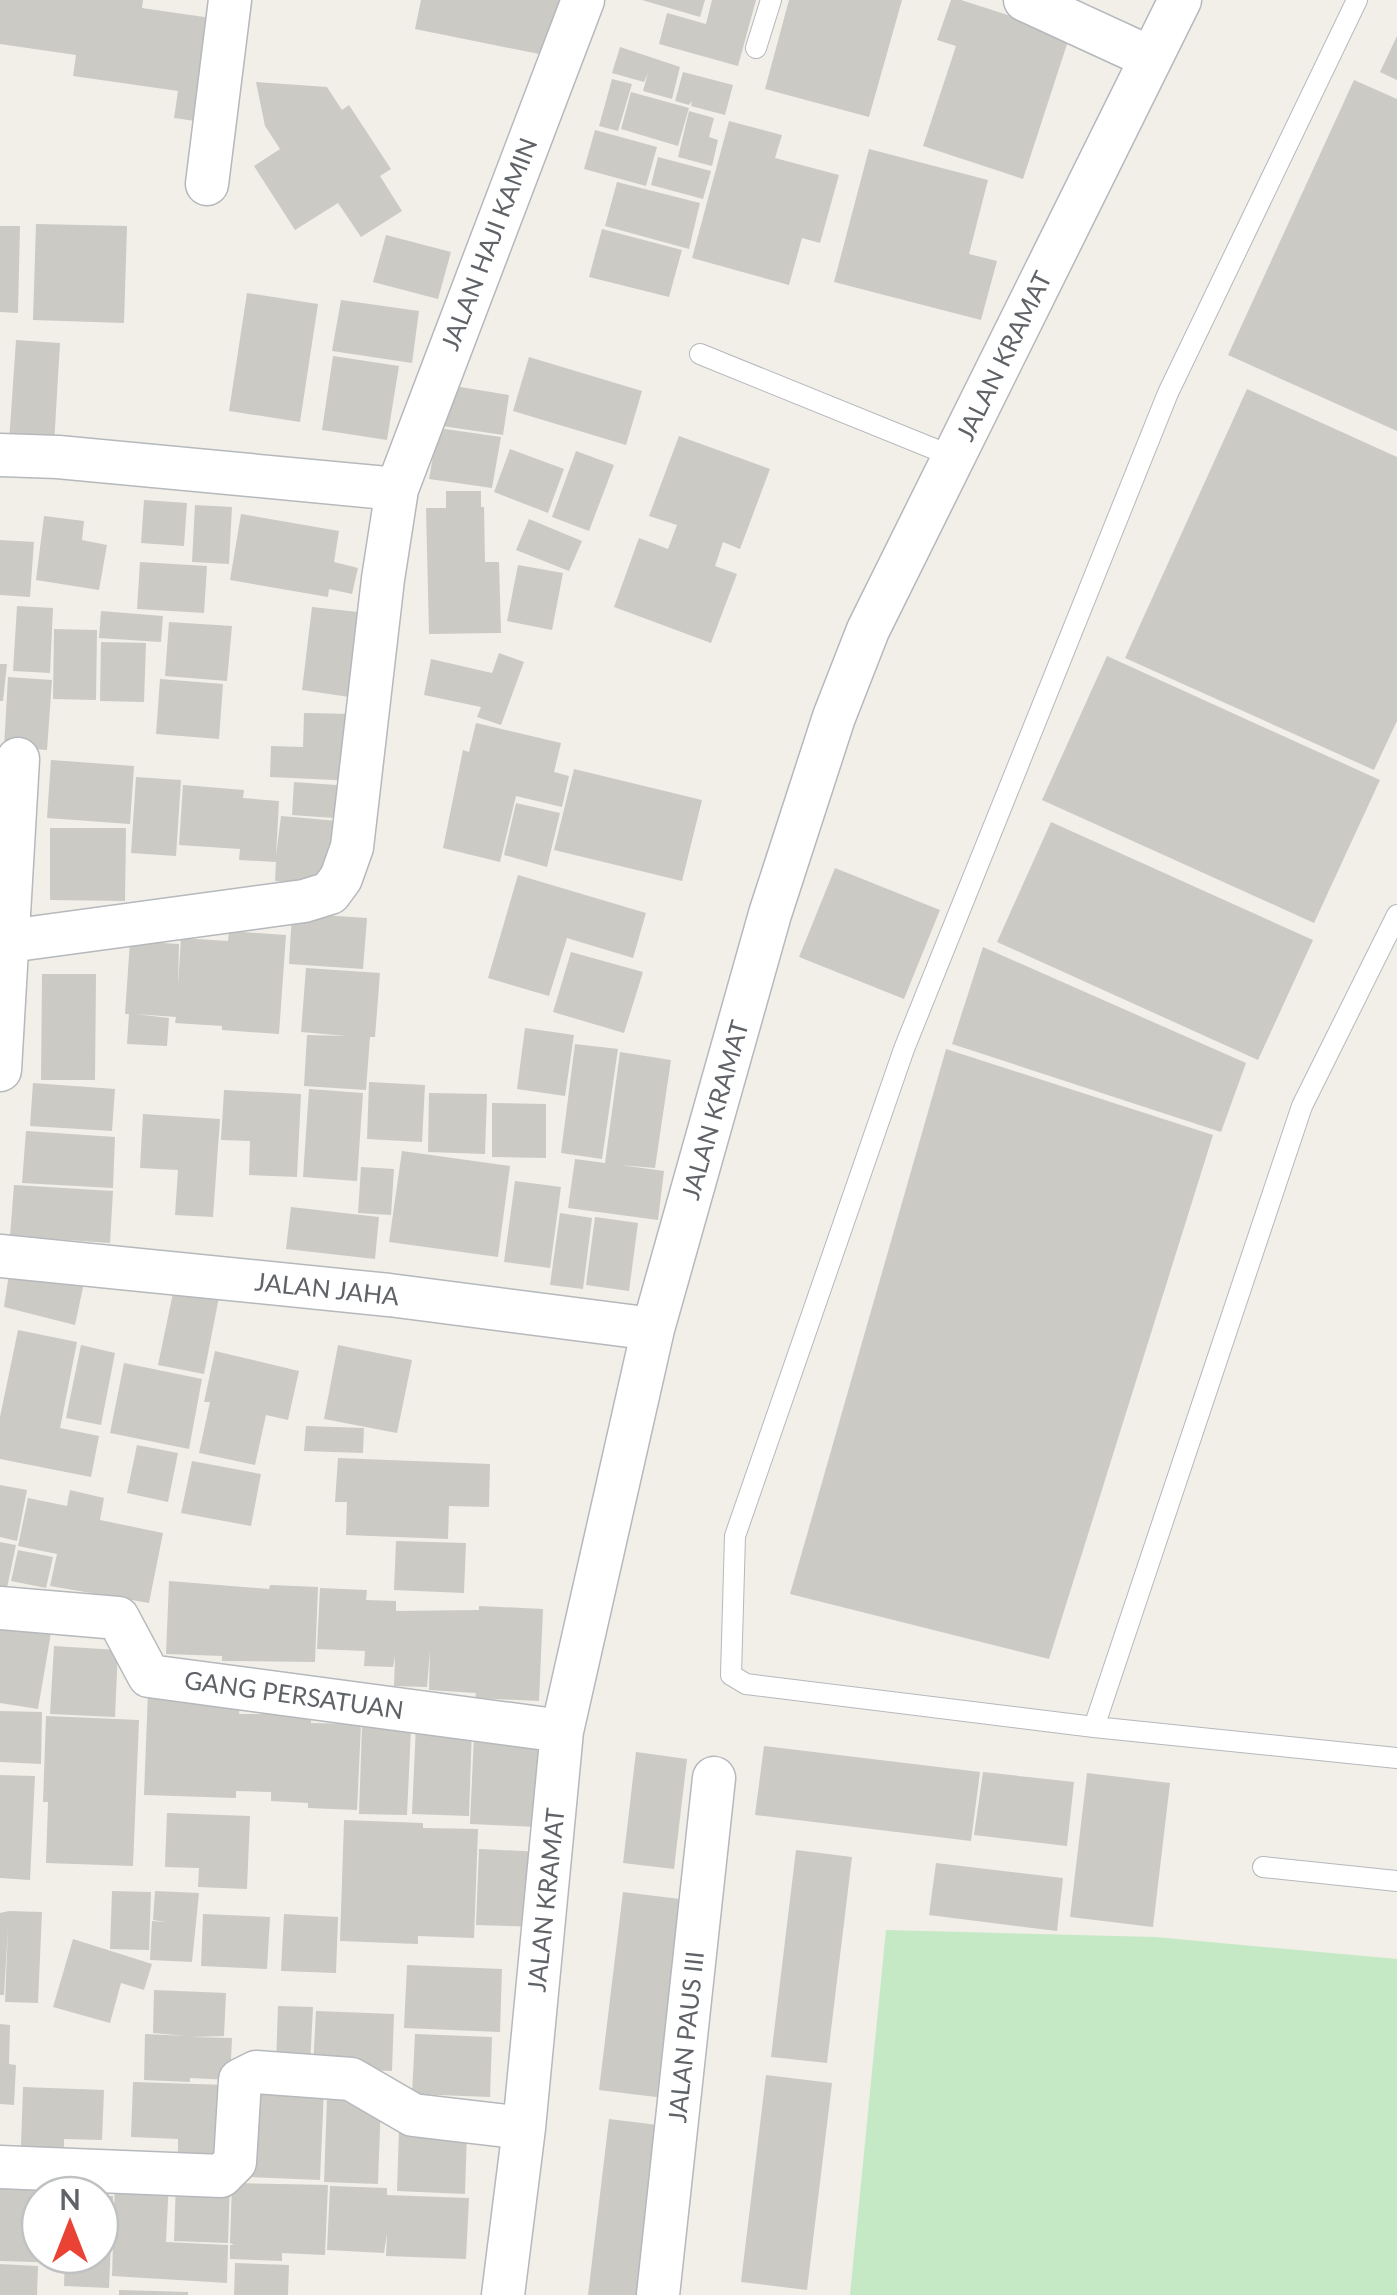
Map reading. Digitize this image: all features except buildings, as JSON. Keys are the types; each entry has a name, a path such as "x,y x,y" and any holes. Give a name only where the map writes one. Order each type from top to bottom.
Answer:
{"street":[{"path":"206,184 230,0"},
{"name":"JALAN HAJI KAMIN","path":"9,941 304,900 330,893 340,878 352,847 397,489 582,0"},
{"path":"1025,0 1152,58"},
{"name":"JALAN KRAMAT","path":"504,2295 562,1731 653,1329 770,914 834,717 868,630 1180,0"},
{"path":"0,455 397,489"},
{"path":"0,1070 18,759"},
{"name":"JALAN JAHA","path":"0,1256 389,1295 653,1329"},
{"name":"GANG PERSATUAN","path":"0,1608 118,1618 149,1676 562,1731"},
{"name":"JALAN PAUS III","path":"658,2295 714,1778"},
{"path":"0,2167 221,2176 235,2162 240,2080 256,2072 351,2079 413,2115 524,2128"}],"lane":[{"path":"756,48 771,0"},
{"path":"1357,0 1168,393 904,1049 734,1536 731,1675 746,1684 1094,1727 1397,1758"},
{"path":"700,354 954,456"},
{"path":"1094,1727 1302,1106 1397,915"},
{"path":"1263,1867 1397,1881"}],"green space":[{"path":"886,1930 1155,1937 1397,1959 1397,2295 850,2295"}]}
